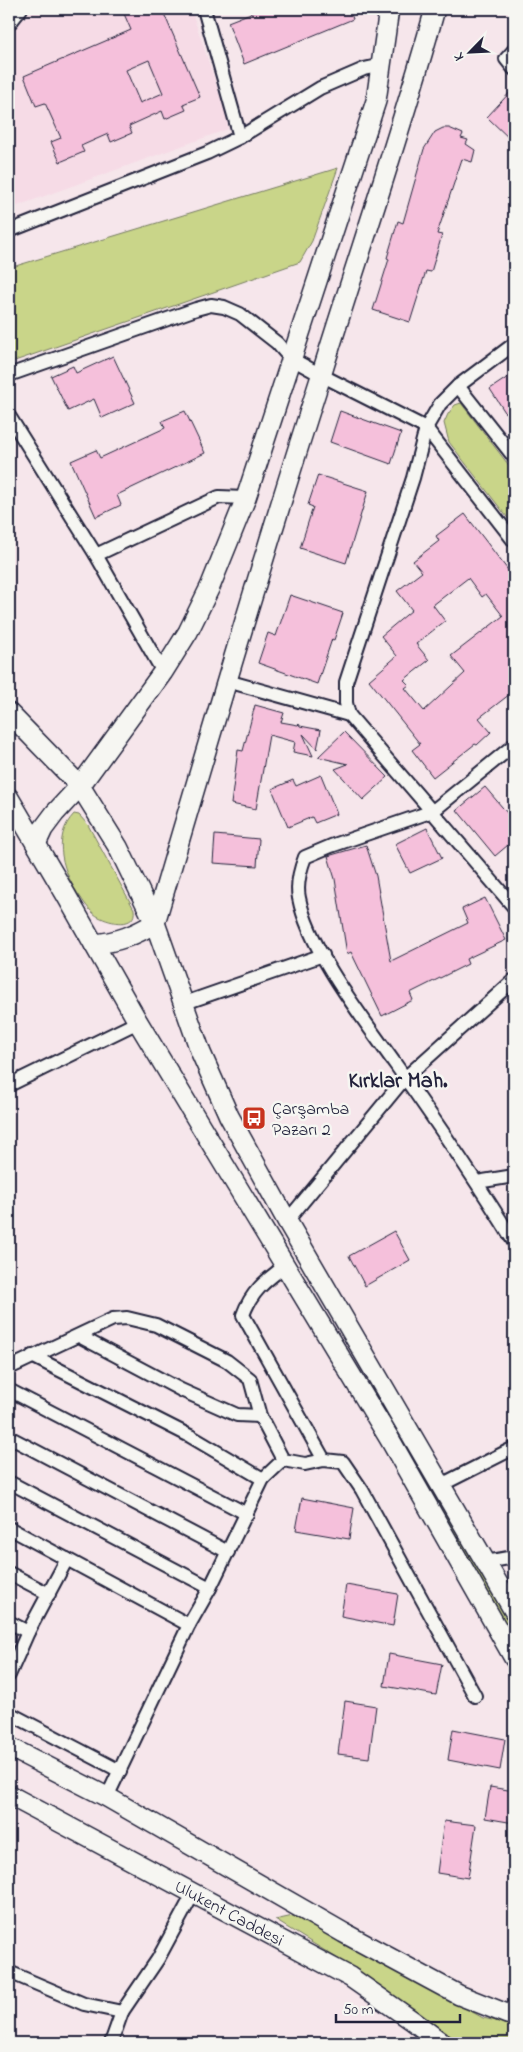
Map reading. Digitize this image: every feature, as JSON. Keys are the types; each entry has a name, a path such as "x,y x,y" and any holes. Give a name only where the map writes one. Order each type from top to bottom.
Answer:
{"main road":[{"path":"36,844 55,813 80,786 164,672 188,632 210,587 246,498 290,358 376,101 390,9"},
{"path":"94,944 112,943 129,937 155,923 321,376 408,105 435,9"},
{"path":"9,713 80,786 118,846 155,923 182,1004 229,1116 286,1221 514,1612"},
{"path":"9,798 138,1022 389,1438 514,1658"},
{"path":"9,1747 107,1797 344,1933 459,1995 512,2013"},
{"name":"Ulukent Caddesi","path":"9,1795 350,1977 442,2043"},
{"path":"413,2021 420,2043"}],"street":[{"path":"9,24 21,9"},
{"path":"204,9 240,137"},
{"path":"514,50 506,58 514,69"},
{"path":"9,231 200,156 240,137 320,88 364,69 382,65"},
{"path":"9,375 196,309 211,305 224,306 240,314 277,343 290,358 321,376 426,428 514,541"},
{"path":"514,344 458,386 440,404 426,428 412,478 346,682 346,703 349,715 514,906"},
{"path":"458,386 514,457"},
{"path":"9,416 96,555 164,672"},
{"path":"96,555 219,497 246,498"},
{"path":"227,681 349,715"},
{"path":"514,745 433,811 305,857 299,873 298,897 311,933 341,986 478,1182 514,1242"},
{"path":"182,1004 323,955"},
{"path":"286,1221 405,1078 514,980"},
{"path":"9,1085 138,1022"},
{"path":"478,1182 514,1176"},
{"path":"285,1266 260,1285 248,1301 243,1315 324,1460"},
{"path":"9,1368 113,1319 127,1318 156,1325 227,1362 250,1379 260,1416 283,1460"},
{"path":"80,1336 181,1390 237,1416 260,1416"},
{"path":"32,1356 190,1436 263,1480"},
{"path":"9,1390 247,1514"},
{"path":"9,1437 228,1552"},
{"path":"441,1485 514,1448"},
{"path":"283,1460 305,1464 324,1460 343,1462 362,1490 475,1696"},
{"path":"107,1797 189,1625 210,1588 263,1480 283,1460"},
{"path":"9,1482 210,1588"},
{"path":"9,1528 189,1625"},
{"path":"486,1562 514,1556"},
{"path":"10,1670 67,1559"},
{"path":"9,1573 49,1594"},
{"path":"9,1622 28,1632"},
{"path":"9,1713 120,1771"},
{"path":"111,2043 122,2012 158,1959 193,1894"},
{"path":"9,1972 84,2004 122,2012"}],"shaded area":[{"path":"41,9 191,9 227,117 228,129 9,209 9,35 28,14"}],"green space":[{"path":"338,168 312,241 300,262 9,363 9,268"},
{"path":"461,403 514,472 514,526 449,442 444,423 455,405"},
{"path":"74,814 79,815 88,825 134,909 134,915 131,920 122,923 96,916 69,878 62,856 61,845 67,824"},
{"path":"370,1386 514,1626 514,1649 366,1390"},
{"path":"293,1916 483,2018 514,2025 514,2043 461,2043 366,1976 275,1920"}],"building":[{"path":"122,9 162,9 200,97 183,104 186,110 165,119 162,111 129,126 132,133 111,142 108,134 81,146 84,152 60,162 51,142 61,138 45,103 36,106 24,76 131,30","holes":["149,60 163,93 140,103 126,70"]},
{"path":"261,9 349,9 353,19 244,64 228,22"},
{"path":"514,88 514,143 487,117"},
{"path":"443,128 449,128 463,134 461,138 468,140 466,144 475,150 472,162 462,159 437,234 442,235 431,272 426,271 410,322 373,310 389,259 387,258 398,221 403,223 424,149 435,132"},
{"path":"113,356 135,403 102,418 94,399 68,411 51,376 73,366 76,373"},
{"path":"514,373 514,426 490,389"},
{"path":"185,411 205,453 117,495 121,505 96,517 71,461 96,450 100,458 165,428 162,421"},
{"path":"340,411 401,433 391,464 330,442"},
{"path":"318,475 368,491 346,563 300,548 313,507 308,505"},
{"path":"465,514 514,578 514,691 479,718 491,732 477,745 475,744 433,777 412,750 420,744 369,680 397,656 381,636 412,610 397,591 422,572 413,561 439,541 436,536","holes":["468,578 482,597 486,594 503,616 451,656 465,673 424,711 405,688 409,685 404,680 429,660 416,644 445,621 433,605"]},
{"path":"290,595 343,613 317,684 258,663 268,633 276,636"},
{"path":"255,705 284,713 281,722 299,724 300,726 321,730 317,749 303,734 313,756 293,752 295,742 269,735 256,809 231,804 238,750 243,751"},
{"path":"344,732 388,777 363,800 335,769 348,764 318,757"},
{"path":"321,775 337,814 315,823 312,817 288,827 272,789 293,780 296,786"},
{"path":"485,787 514,821 514,840 495,856 457,810"},
{"path":"427,828 442,858 410,873 395,844"},
{"path":"215,835 259,839 257,866 213,863"},
{"path":"366,845 376,876 391,961 468,923 462,909 485,898 506,940 466,959 468,964 410,993 413,1000 382,1016 351,952 347,954 335,879 328,856"},
{"path":"394,1231 410,1260 365,1286 349,1256"},
{"path":"302,1498 354,1508 349,1539 296,1530"},
{"path":"346,1585 398,1594 393,1626 341,1616"},
{"path":"389,1654 442,1664 436,1695 384,1686"},
{"path":"345,1701 376,1706 369,1758 338,1754"},
{"path":"453,1729 505,1739 500,1770 448,1760"},
{"path":"490,1787 514,1791 514,1823 485,1818"},
{"path":"444,1821 476,1825 468,1878 437,1873"}],"place":[{"name":"Çarşamba Pazarı 2","path":"254,1118"}],"district":[{"name":"Kırklar Mah.","path":"398,1079"}]}
